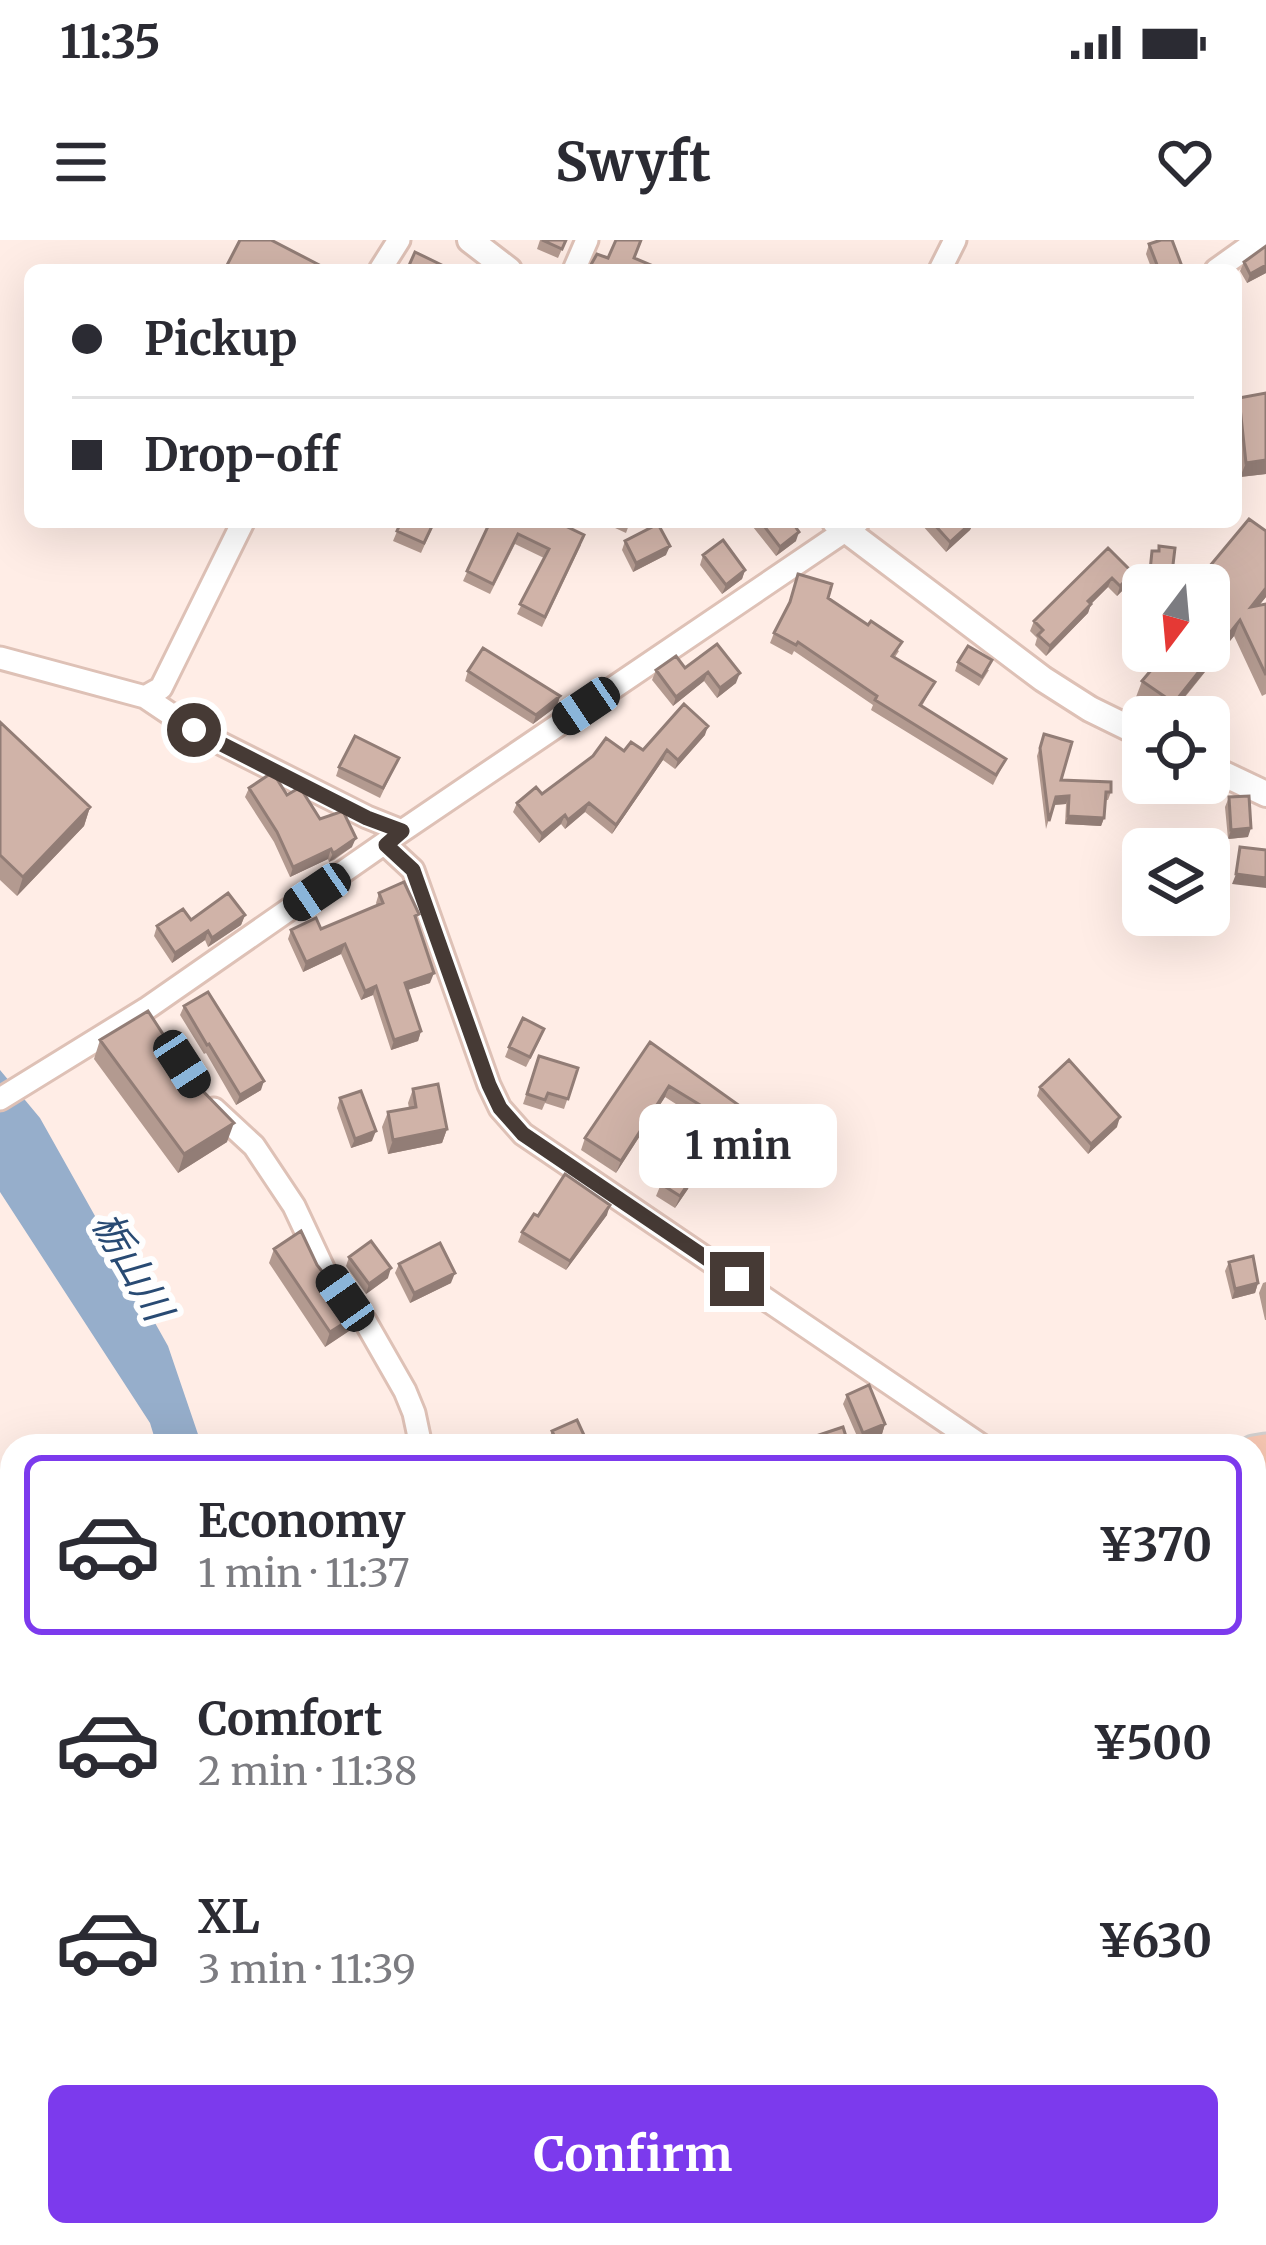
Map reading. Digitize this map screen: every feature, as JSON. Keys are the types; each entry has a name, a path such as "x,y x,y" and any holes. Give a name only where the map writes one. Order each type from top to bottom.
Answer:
{"street":[{"path":"470,240 501,264"},
{"path":"1224,264 1258,240"},
{"path":"145,697 161,688 241,528"},
{"path":"0,1099 152,1017 394,838 842,528"},
{"path":"850,528 1042,679 1122,725"},
{"path":"0,658 145,697 194,730 367,818 394,838 413,870 489,1085 500,1108 523,1134 964,1434"},
{"path":"1230,777 1266,794"},
{"path":"199,1091 254,1146 295,1205 325,1270 365,1321 405,1391 418,1434"}],"water":[{"path":"0,1070 40,1118 168,1346 198,1434 153,1434 0,1192"}],"building":[{"path":"240,240 271,240 317,264 228,264"},
{"path":"542,240 566,240 562,249"},
{"path":"616,240 641,240 634,258 649,264 591,264 597,254 608,258"},
{"path":"1172,240 1181,264 1157,264 1149,244"},
{"path":"1266,246 1266,265 1250,274 1244,262"},
{"path":"415,252 440,264 410,264"},
{"path":"1266,393 1266,460 1246,463 1242,397"},
{"path":"1249,519 1266,531 1266,588 1251,607 1266,604 1266,675 1240,620 1230,633 1230,564 1212,564"},
{"path":"398,528 431,528 424,543"},
{"path":"487,528 569,528 584,535 545,617 520,604 549,549 518,534 493,584 467,571"},
{"path":"660,528 670,546 636,563 625,541"},
{"path":"766,528 796,528 799,532 780,547"},
{"path":"937,528 965,528 950,542"},
{"path":"723,540 745,570 726,585 703,555"},
{"path":"1159,546 1175,548 1173,564 1151,564 1152,551 1159,551"},
{"path":"1108,548 1124,564 1122,584 1112,578 1050,646 1038,635 1043,630 1034,621"},
{"path":"798,574 832,584 828,598 902,642 892,656 935,682 920,705 1006,759 996,775 875,700 877,696 798,642 774,633"},
{"path":"717,644 740,673 720,688 708,672 676,697 656,670 676,656 685,668"},
{"path":"968,646 992,660 982,677 958,662"},
{"path":"483,648 560,696 536,715 468,671"},
{"path":"1150,672 1199,672 1180,696 1164,696 1142,681"},
{"path":"684,704 708,726 678,760 667,750 616,825 589,803 542,834 517,803 536,787 542,794 593,756 606,738 624,751 631,742 643,750"},
{"path":"0,722 90,807 23,877 0,855"},
{"path":"1044,734 1072,742 1061,780 1111,782 1104,818 1068,816 1069,796 1056,797 1049,821 1040,748"},
{"path":"355,736 399,758 383,788 339,767"},
{"path":"270,774 287,795 301,789 320,819 343,811 356,838 333,853 331,849 293,867 249,788"},
{"path":"1249,796 1251,828 1231,830 1230,797"},
{"path":"1240,847 1266,850 1266,878 1236,874"},
{"path":"404,882 419,914 415,916 434,973 405,983 421,1031 394,1040 376,986 365,991 345,944 306,962 291,930 316,918 321,929 383,903 379,893"},
{"path":"228,893 245,915 212,938 208,931 175,953 157,926 183,909 191,920"},
{"path":"208,992 264,1081 240,1095 184,1006"},
{"path":"148,1011 194,1082 234,1123 184,1154 100,1040"},
{"path":"523,1018 544,1029 530,1057 509,1047"},
{"path":"650,1042 747,1111 734,1130 726,1125 680,1196 661,1184 683,1149 673,1143 700,1105 669,1086 621,1161 585,1138"},
{"path":"539,1056 578,1068 568,1099 548,1093 545,1100 527,1094"},
{"path":"1069,1060 1120,1117 1091,1144 1040,1087"},
{"path":"438,1084 447,1129 393,1140 388,1112 416,1107 413,1089"},
{"path":"361,1091 376,1131 355,1139 340,1098"},
{"path":"565,1174 610,1205 570,1261 522,1232"},
{"path":"301,1231 317,1265 357,1315 330,1332 274,1249"},
{"path":"371,1241 391,1268 369,1284 349,1257"},
{"path":"440,1243 455,1273 414,1293 399,1264"},
{"path":"1253,1256 1258,1283 1235,1289 1229,1262"},
{"path":"869,1385 885,1424 863,1433 847,1395"},
{"path":"577,1420 583,1434 553,1434"}],"route":[{"path":"194,730 402,831 386,845 413,870 500,1108 523,1134 737,1279"}],"water label":[{"name":"栃山川","path":"132,1266"}]}
